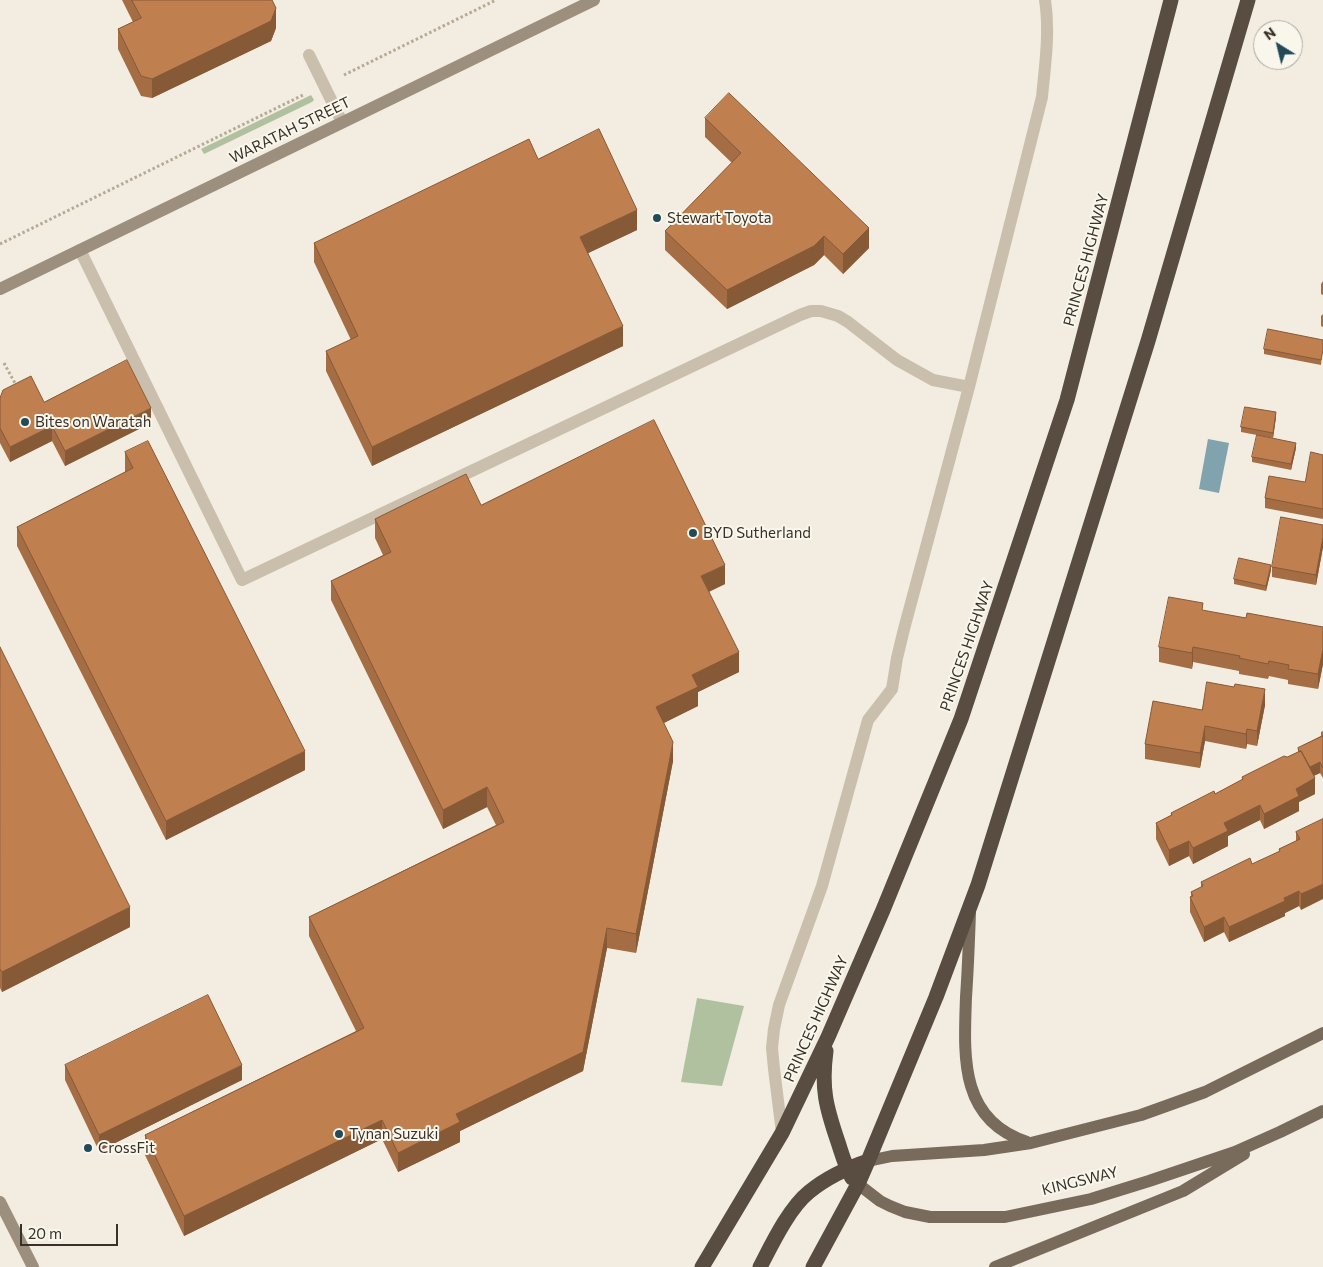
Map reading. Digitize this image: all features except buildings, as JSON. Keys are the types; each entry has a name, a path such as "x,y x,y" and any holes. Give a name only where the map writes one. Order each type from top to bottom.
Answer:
{"highway":[{"name":"PRINCES HIGHWAY","path":"702,1267 782,1133 828,1037 883,910 961,719 1068,400 1171,0"},
{"path":"813,1267 868,1162 936,998 978,885 1146,351 1248,0"},
{"name":"KINGSWAY","path":"828,1037 824,1065 825,1100 847,1169 858,1184"},
{"path":"760,1267 776,1236 808,1192 847,1169 868,1162"}],"main road":[{"path":"970,905 964,1043 968,1080 977,1102 993,1124 1013,1137 1031,1143"},
{"path":"868,1162 892,1156 984,1150 1031,1143 1141,1115 1205,1092 1323,1033"},
{"name":"KINGSWAY","path":"858,1184 885,1203 905,1212 930,1217 1005,1216 1107,1194 1234,1152 1323,1111"},
{"path":"995,1267 1183,1191 1280,1132"}],"street":[{"name":"WARATAH STREET","path":"0,289 594,0"},
{"path":"0,1202 33,1267"}],"lane":[{"path":"782,1133 772,1048 779,1005 822,886 868,720 892,689 904,629 969,387 1042,97 1046,53 1045,0"},
{"path":"309,55 342,122"},
{"path":"80,250 242,580 791,319 811,312 821,311 848,322 897,360 933,380 969,387"}],"path":[{"path":"0,244 496,0"},
{"path":"4,363 18,389"}],"green space":[{"path":"311,95 314,100 312,102 204,154 201,149"},
{"path":"697,998 744,1006 722,1086 681,1082"}],"water":[{"path":"1208,439 1229,443 1219,493 1199,489"}],"place":[{"name":"Stewart Toyota","path":"657,218"},
{"name":"Bites on Waratah","path":"25,422"},
{"name":"BYD Sutherland","path":"693,533"},
{"name":"Tynan Suzuki","path":"339,1134"},
{"name":"CrossFit","path":"88,1148"}]}
